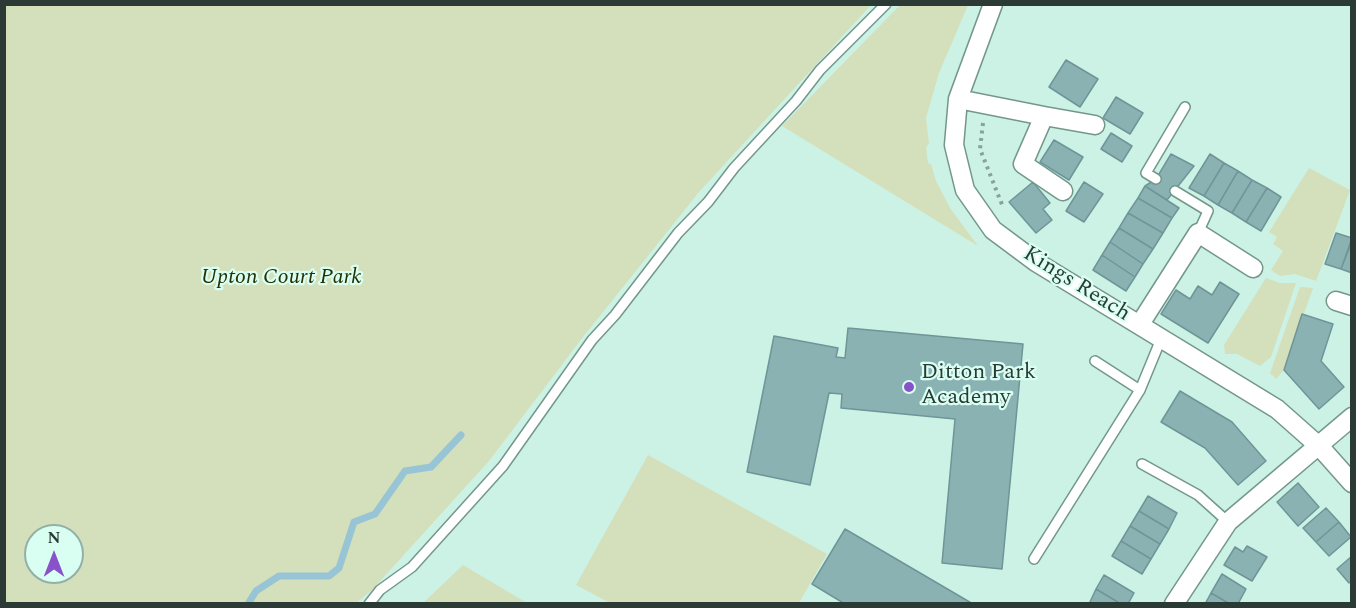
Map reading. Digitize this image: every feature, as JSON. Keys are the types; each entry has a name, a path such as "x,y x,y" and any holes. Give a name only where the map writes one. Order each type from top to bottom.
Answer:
{"street":[{"name":"Kings Reach","path":"993,4 958,99 954,145 965,190 993,230 1036,262 1277,409 1320,447 1352,483"},
{"path":"958,99 1095,125"},
{"path":"1044,116 1023,164 1063,191"},
{"path":"1140,324 1198,233 1252,268"},
{"path":"1174,603 1228,522 1320,447 1352,417"}],"lane":[{"path":"369,603 380,590 412,567 503,466 592,340 615,315 678,232 796,101 820,70 886,4"},
{"path":"1156,179 1146,173 1185,107"},
{"path":"1175,191 1208,211 1198,233"},
{"path":"1034,559 1140,390 1161,339"},
{"path":"1095,361 1140,390"},
{"path":"1142,464 1198,495 1228,522"}],"green space":[{"path":"901,4 968,5 939,73 926,118 929,144 926,147 928,163 931,164 936,181 950,208 978,246 782,126"},
{"name":"Upton Court Park","path":"4,5 871,5 699,192 583,337 489,461 372,590 355,604 5,603"},
{"path":"1309,168 1350,190 1316,281 1295,274 1280,276 1271,270 1283,251 1273,244 1277,237 1269,232"},
{"path":"1266,278 1280,283 1296,283 1271,357 1260,366 1237,354 1225,354 1224,345"},
{"path":"1300,287 1313,288 1284,370 1276,379 1270,373"},
{"path":"648,455 827,554 799,603 610,603 576,585"},
{"path":"463,565 527,603 423,603"}],"building":[{"path":"1066,60 1098,79 1080,107 1049,87"},
{"path":"1116,97 1143,113 1130,134 1103,118"},
{"path":"1111,133 1132,146 1122,162 1101,149"},
{"path":"1054,140 1083,157 1069,180 1040,162"},
{"path":"1171,154 1194,166 1167,200 1145,186 1156,179"},
{"path":"1210,154 1224,163 1204,196 1189,188"},
{"path":"1224,163 1238,171 1218,205 1204,196"},
{"path":"1238,171 1252,180 1232,213 1218,205"},
{"path":"1252,180 1267,188 1246,222 1232,213"},
{"path":"1033,182 1050,203 1043,209 1052,220 1036,233 1009,202"},
{"path":"1084,182 1103,194 1084,222 1066,211"},
{"path":"1145,186 1179,208 1172,218 1138,198"},
{"path":"1267,188 1281,197 1261,231 1246,222"},
{"path":"1138,198 1172,218 1163,233 1128,213"},
{"path":"1128,213 1163,233 1153,249 1119,228"},
{"path":"1119,228 1153,249 1143,264 1110,242"},
{"path":"1336,233 1352,238 1341,269 1325,264"},
{"path":"1352,241 1352,273 1341,269"},
{"path":"1110,242 1143,264 1135,277 1102,255"},
{"path":"1102,255 1135,277 1126,291 1093,270"},
{"path":"1220,282 1239,294 1208,343 1161,314 1176,290 1190,299 1198,286 1212,295"},
{"path":"1302,314 1333,324 1321,361 1344,387 1319,409 1284,370"},
{"path":"848,328 1023,344 1002,569 942,563 955,419 841,408 842,394 829,393 810,485 747,472 774,336 838,348 836,357 845,358"},
{"path":"1180,391 1232,422 1266,461 1238,485 1205,448 1161,422"},
{"path":"1298,483 1319,507 1298,526 1277,502"},
{"path":"1148,496 1177,513 1169,529 1139,511"},
{"path":"1326,508 1339,522 1316,542 1303,528"},
{"path":"1139,511 1169,529 1160,544 1130,526"},
{"path":"1339,522 1351,537 1329,556 1316,542"},
{"path":"1130,526 1160,544 1151,559 1121,541"},
{"path":"845,529 973,604 845,604 812,584"},
{"path":"1121,541 1151,559 1142,574 1112,556"},
{"path":"1247,546 1267,557 1252,581 1224,565 1235,547 1243,552"},
{"path":"1352,556 1352,581 1349,583 1337,569"},
{"path":"1222,574 1246,589 1238,604 1230,604 1211,593"},
{"path":"1104,575 1134,593 1128,604 1121,604 1096,589"},
{"path":"1096,589 1121,604 1089,604"},
{"path":"1211,593 1230,604 1205,604"}],"waterway":[{"path":"248,604 256,591 279,576 329,576 339,568 354,522 375,514 405,471 431,467 461,435"}],"place":[{"name":"Ditton Park Academy","path":"909,387"}]}
